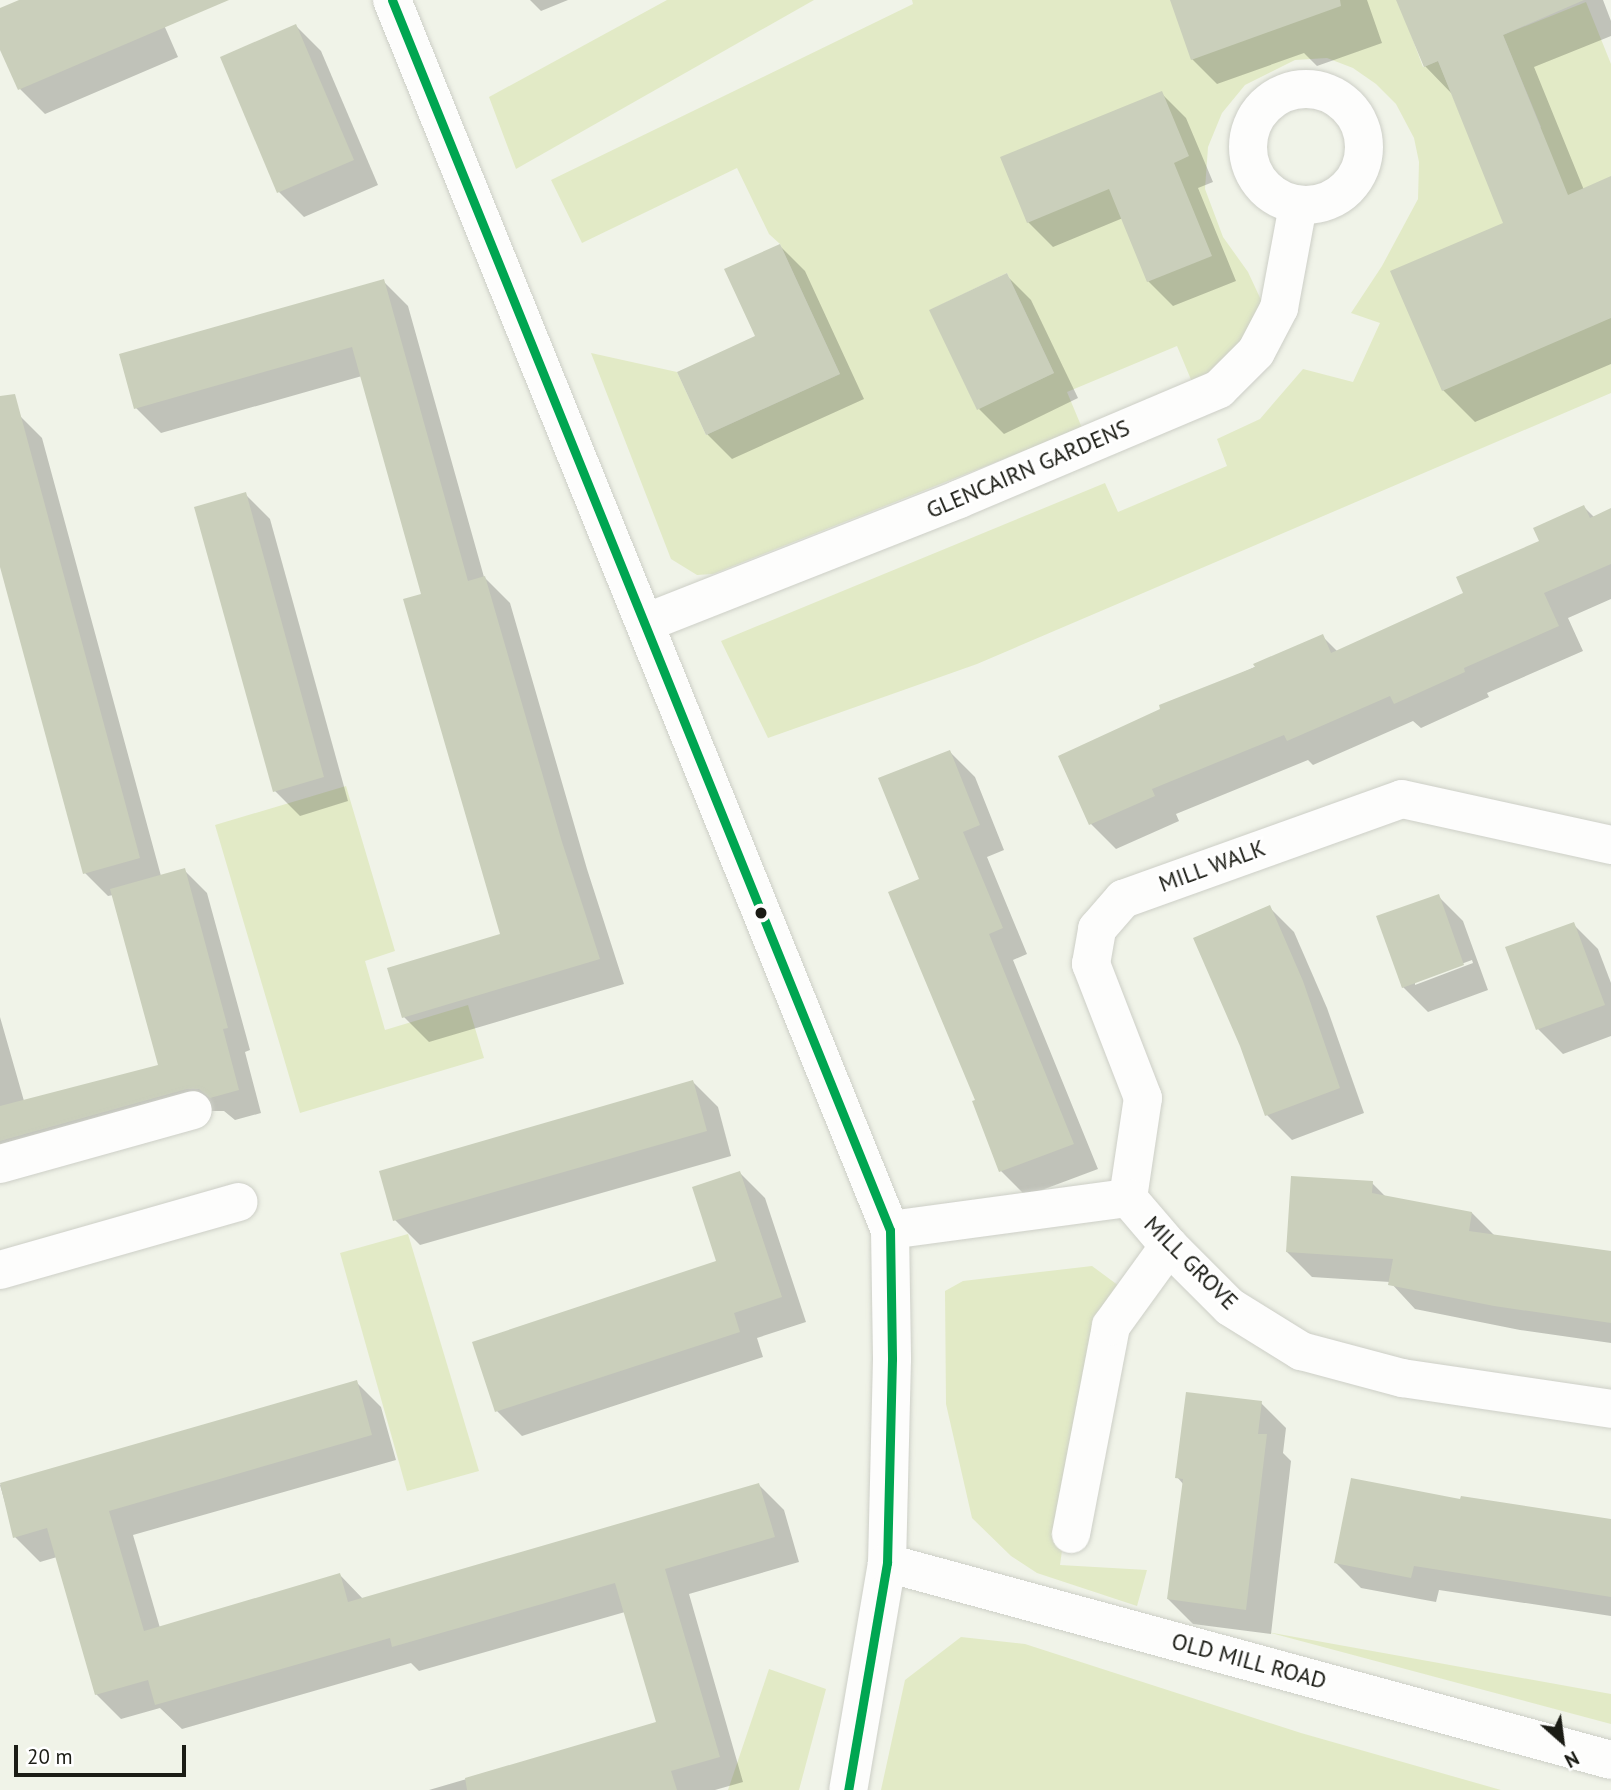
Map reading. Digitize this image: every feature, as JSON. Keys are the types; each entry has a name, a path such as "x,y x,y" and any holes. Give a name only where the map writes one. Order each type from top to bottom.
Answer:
{"street":[{"path":"392,0 890,1230 892,1359 887,1563 848,1790"},
{"name":"GLENCAIRN GARDENS","path":"645,623 959,499 1219,390 1256,352 1279,308 1298,205"},
{"name":"MILL WALK","path":"1128,1198 1143,1098 1091,964 1097,929 1122,899 1402,799 1611,845"},
{"path":"0,1164 193,1110"},
{"name":"MILL GROVE","path":"890,1230 1128,1198 1169,1246 1230,1307 1301,1350 1402,1378 1611,1409"},
{"path":"0,1270 238,1202"},
{"path":"1071,1534 1111,1326 1169,1246"},
{"name":"OLD MILL ROAD","path":"887,1563 1611,1760"}],"green space":[{"path":"667,0 814,0 516,169 489,97"},
{"path":"912,0 1398,0 1423,67 1438,61 1476,153 1541,127 1503,35 1586,2 1611,64 1611,393 977,664 768,738 721,641 1105,483 1118,512 1227,466 1217,439 1260,419 1303,369 1353,382 1380,323 1351,313 1382,266 1418,199 1419,162 1414,138 1396,104 1376,84 1353,68 1327,58 1295,60 1245,85 1222,113 1208,147 1205,189 1223,237 1248,272 1262,302 1251,349 1192,382 1177,346 1067,392 1082,428 713,574 697,575 671,559 591,353 677,372 706,435 840,374 780,244 769,234 737,168 582,243 551,180 913,4","holes":["1007,273 1054,373 977,409 930,310"]},
{"path":"346,786 395,951 365,961 385,1030 468,1005 484,1058 300,1113 215,825"},
{"path":"408,1234 479,1471 407,1491 340,1253"},
{"path":"1092,1266 1134,1297 1089,1353 1060,1565 1147,1570 1137,1606 1037,1573 1011,1556 972,1518 946,1404 945,1291 963,1281"},
{"path":"1267,1632 1611,1694 1611,1724"},
{"path":"961,1637 1025,1644 1301,1733 1501,1790 881,1790 905,1680"},
{"path":"769,1669 826,1689 799,1790 728,1790"}],"building":[{"path":"19,0 229,0 18,90 0,50 0,8"},
{"path":"1170,0 1340,0 1341,6 1191,60"},
{"path":"1396,0 1584,0 1503,35 1568,195 1611,176 1611,318 1442,391 1390,271 1503,223 1438,61 1424,67"},
{"path":"296,24 354,160 277,193 220,57"},
{"path":"1162,91 1189,156 1174,163 1212,256 1147,282 1109,189 1027,223 1000,157"},
{"path":"780,244 840,374 706,435 677,372 755,336 724,269"},
{"path":"1007,273 1054,373 977,410 929,310"},
{"path":"384,279 468,581 485,576 562,842 600,959 402,1018 387,968 500,934 403,599 421,594 352,347 134,409 119,354"},
{"path":"15,394 140,858 83,874 0,567 0,396"},
{"path":"246,492 324,777 273,792 194,507"},
{"path":"1584,505 1590,518 1611,508 1611,564 1544,593 1559,626 1464,668 1465,672 1394,704 1390,696 1287,741 1284,735 1152,789 1155,796 1089,825 1058,756 1160,709 1159,705 1255,667 1253,664 1323,634 1331,653 1463,593 1456,577 1539,541 1533,528"},
{"path":"950,750 980,825 963,832 1003,928 989,934 1074,1144 999,1172 972,1101 975,1100 888,892 919,879 878,778"},
{"path":"185,868 228,1028 223,1029 239,1090 210,1098 199,1089 187,1089 0,1141 0,1106 158,1065 110,889"},
{"path":"1439,894 1464,965 1402,988 1376,916"},
{"path":"1270,905 1303,981 1340,1088 1265,1116 1240,1046 1193,938"},
{"path":"1574,922 1605,1005 1536,1030 1505,947"},
{"path":"693,1080 707,1131 393,1221 379,1171"},
{"path":"740,1171 782,1297 734,1313 740,1332 495,1412 472,1342 716,1261 692,1187"},
{"path":"1291,1176 1373,1181 1372,1193 1472,1212 1469,1231 1611,1251 1611,1323 1494,1306 1388,1285 1393,1259 1286,1252"},
{"path":"357,1380 372,1435 109,1511 144,1631 340,1573 348,1602 759,1483 775,1537 665,1569 720,1757 671,1771 677,1790 467,1790 465,1778 656,1722 615,1583 392,1647 390,1638 155,1705 148,1680 95,1695 47,1528 13,1538 0,1483"},
{"path":"1186,1392 1262,1401 1258,1434 1267,1434 1246,1610 1167,1599 1183,1479 1175,1478"},
{"path":"1351,1478 1460,1499 1461,1496 1611,1519 1611,1597 1414,1566 1411,1578 1334,1563"}],"transit line":[{"path":"392,0 890,1230 892,1359 887,1563 848,1790"}]}
